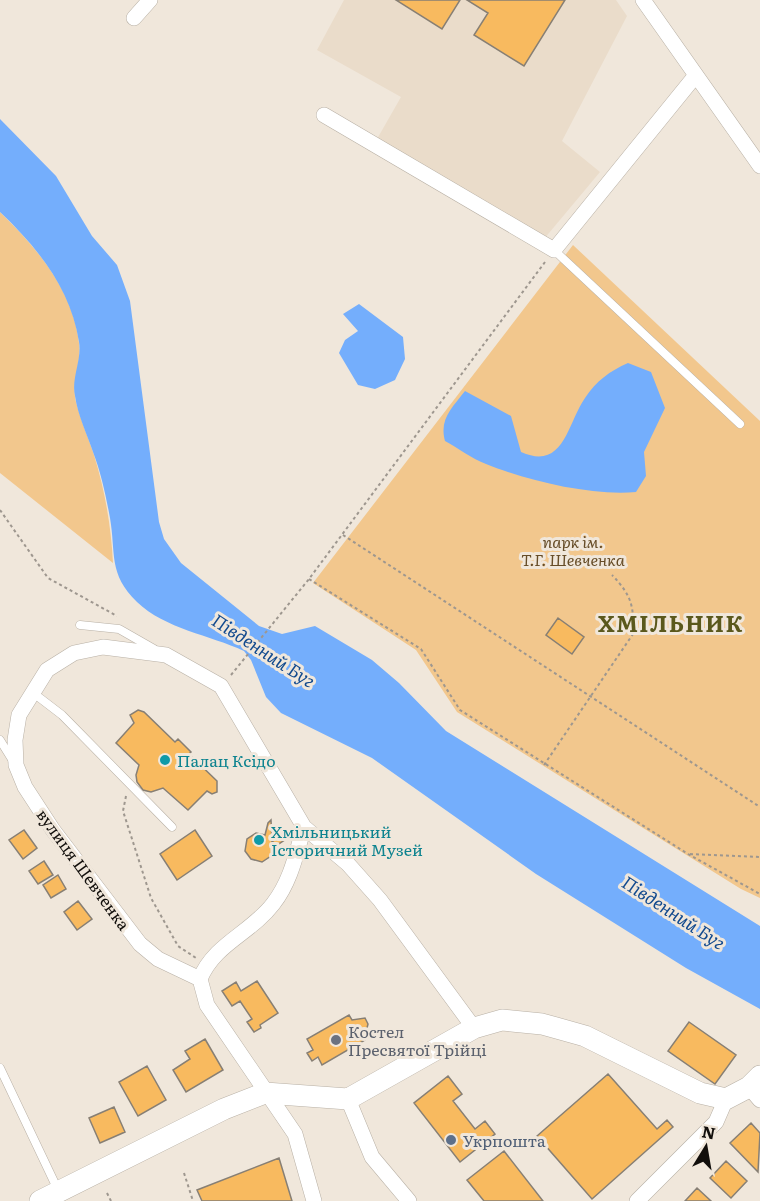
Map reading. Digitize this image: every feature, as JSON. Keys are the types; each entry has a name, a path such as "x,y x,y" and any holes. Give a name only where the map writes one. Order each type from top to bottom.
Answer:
{"main road":[{"path":"49,1196 224,1109 265,1093 348,1099 474,1028 502,1020 542,1024 585,1036 700,1093 726,1099 756,1088"}],"street":[{"path":"134,18 150,0"},
{"path":"643,0 758,161"},
{"path":"324,115 554,250 696,75"},
{"name":"вулиця Шевченка","path":"200,979 158,959 140,944 53,830 25,787 16,765 15,740 20,716 47,670 74,653 103,647 166,655 221,686 304,827"},
{"path":"314,1201 295,1134 207,1005 200,979 206,964 217,951 272,906 288,882 304,827 348,864 380,900 474,1028"},
{"path":"348,1099 372,1158 409,1201"},
{"path":"637,1201 716,1122 726,1099"}],"lane":[{"path":"554,250 740,424"},
{"path":"80,626 119,629 166,655"},
{"path":"32,692 62,715 172,827"},
{"path":"0,740 16,765"},
{"path":"0,1068 49,1196"}],"path":[{"path":"236,670 309,579 554,250"},
{"path":"0,510 48,578 123,621"},
{"path":"342,535 760,807"},
{"path":"544,765 633,634 634,609 626,590 612,575"},
{"path":"309,579 421,650 460,710 687,854 760,894"},
{"path":"129,784 123,811 151,898 178,946 206,964"},
{"path":"687,854 760,857"},
{"path":"184,1173 193,1201"},
{"path":"107,1193 111,1201"}],"shaded area":[{"path":"344,0 616,0 627,16 562,141 600,172 544,239 377,139 401,97 317,50"}],"green space":[{"path":"0,212 40,255 69,305 80,350 75,395 101,482 109,522 113,563 0,473"},
{"name":"парк ім. Т.Г. Шевченка","path":"573,245 760,421 760,898 741,889 457,712 416,650 313,583"}],"water":[{"name":"Південний Буг","path":"0,119 56,176 92,236 117,265 130,301 159,522 164,539 181,563 259,626 282,634 315,626 372,660 399,683 446,731 760,926 760,1009 686,968 536,874 372,758 281,713 266,697 251,660 244,651 161,619 137,602 128,592 117,572 103,485 76,403 74,382 80,349 75,323 50,270 27,240 0,212"},
{"path":"359,304 403,337 405,359 395,380 375,389 358,385 339,353 345,340 358,331 343,314"},
{"path":"628,363 651,372 665,408 644,452 646,476 636,492 599,492 540,481 481,462 445,441 445,420 451,408 465,391 511,416 521,452 535,456 547,455 562,442 585,398 594,386 609,373"}],"building":[{"path":"396,0 460,0 442,29"},
{"path":"467,0 565,0 524,66 474,35 488,13"},
{"path":"558,618 584,637 572,654 546,635"},
{"name":"Палац Ксідо","path":"138,710 144,712 175,742 178,739 191,752 189,754 217,781 217,792 212,794 207,791 188,810 163,788 151,792 143,790 137,782 136,775 139,765 116,743 134,723 130,715"},
{"name":"Хмільницький Історичний Музей","path":"271,820 272,842 283,833 286,834 286,839 273,848 271,856 262,862 251,859 245,851 247,839 256,833 265,835"},
{"path":"24,830 37,848 23,859 9,840"},
{"path":"195,830 212,856 177,880 160,854"},
{"path":"44,861 53,875 38,884 29,871"},
{"path":"58,875 66,889 51,898 43,885"},
{"path":"78,901 92,919 77,930 64,912"},
{"path":"257,981 278,1013 254,1032 247,1022 252,1019 240,1001 232,1006 222,991 236,982 241,991"},
{"name":"Костел Пресвятої Трійці","path":"349,1015 352,1020 365,1018 368,1024 366,1032 362,1035 365,1040 322,1065 318,1057 312,1061 307,1053 313,1050 307,1039"},
{"path":"689,1022 736,1055 715,1084 668,1051"},
{"path":"205,1039 223,1070 186,1092 173,1070 190,1059 185,1051"},
{"path":"147,1066 166,1100 138,1116 119,1082"},
{"path":"608,1074 657,1129 667,1120 673,1127 592,1199 537,1136"},
{"path":"448,1076 462,1094 453,1101 475,1129 485,1121 495,1134 460,1162 414,1103"},
{"path":"114,1107 125,1132 100,1143 89,1118"},
{"path":"751,1123 760,1133 758,1172 730,1143"},
{"path":"504,1151 543,1201 484,1201 467,1180"},
{"path":"279,1158 292,1201 202,1201 197,1190"},
{"path":"726,1161 747,1181 731,1198 710,1178"},
{"path":"697,1188 711,1201 685,1201"}],"place":[{"name":"Палац Ксідо","path":"165,760"},
{"name":"Хмільницький Історичний Музей","path":"259,840"},
{"name":"Костел Пресвятої Трійці","path":"336,1040"},
{"name":"Укрпошта","path":"451,1140"}],"district":[{"name":"ХМІЛЬНИК","path":"671,622"}]}
